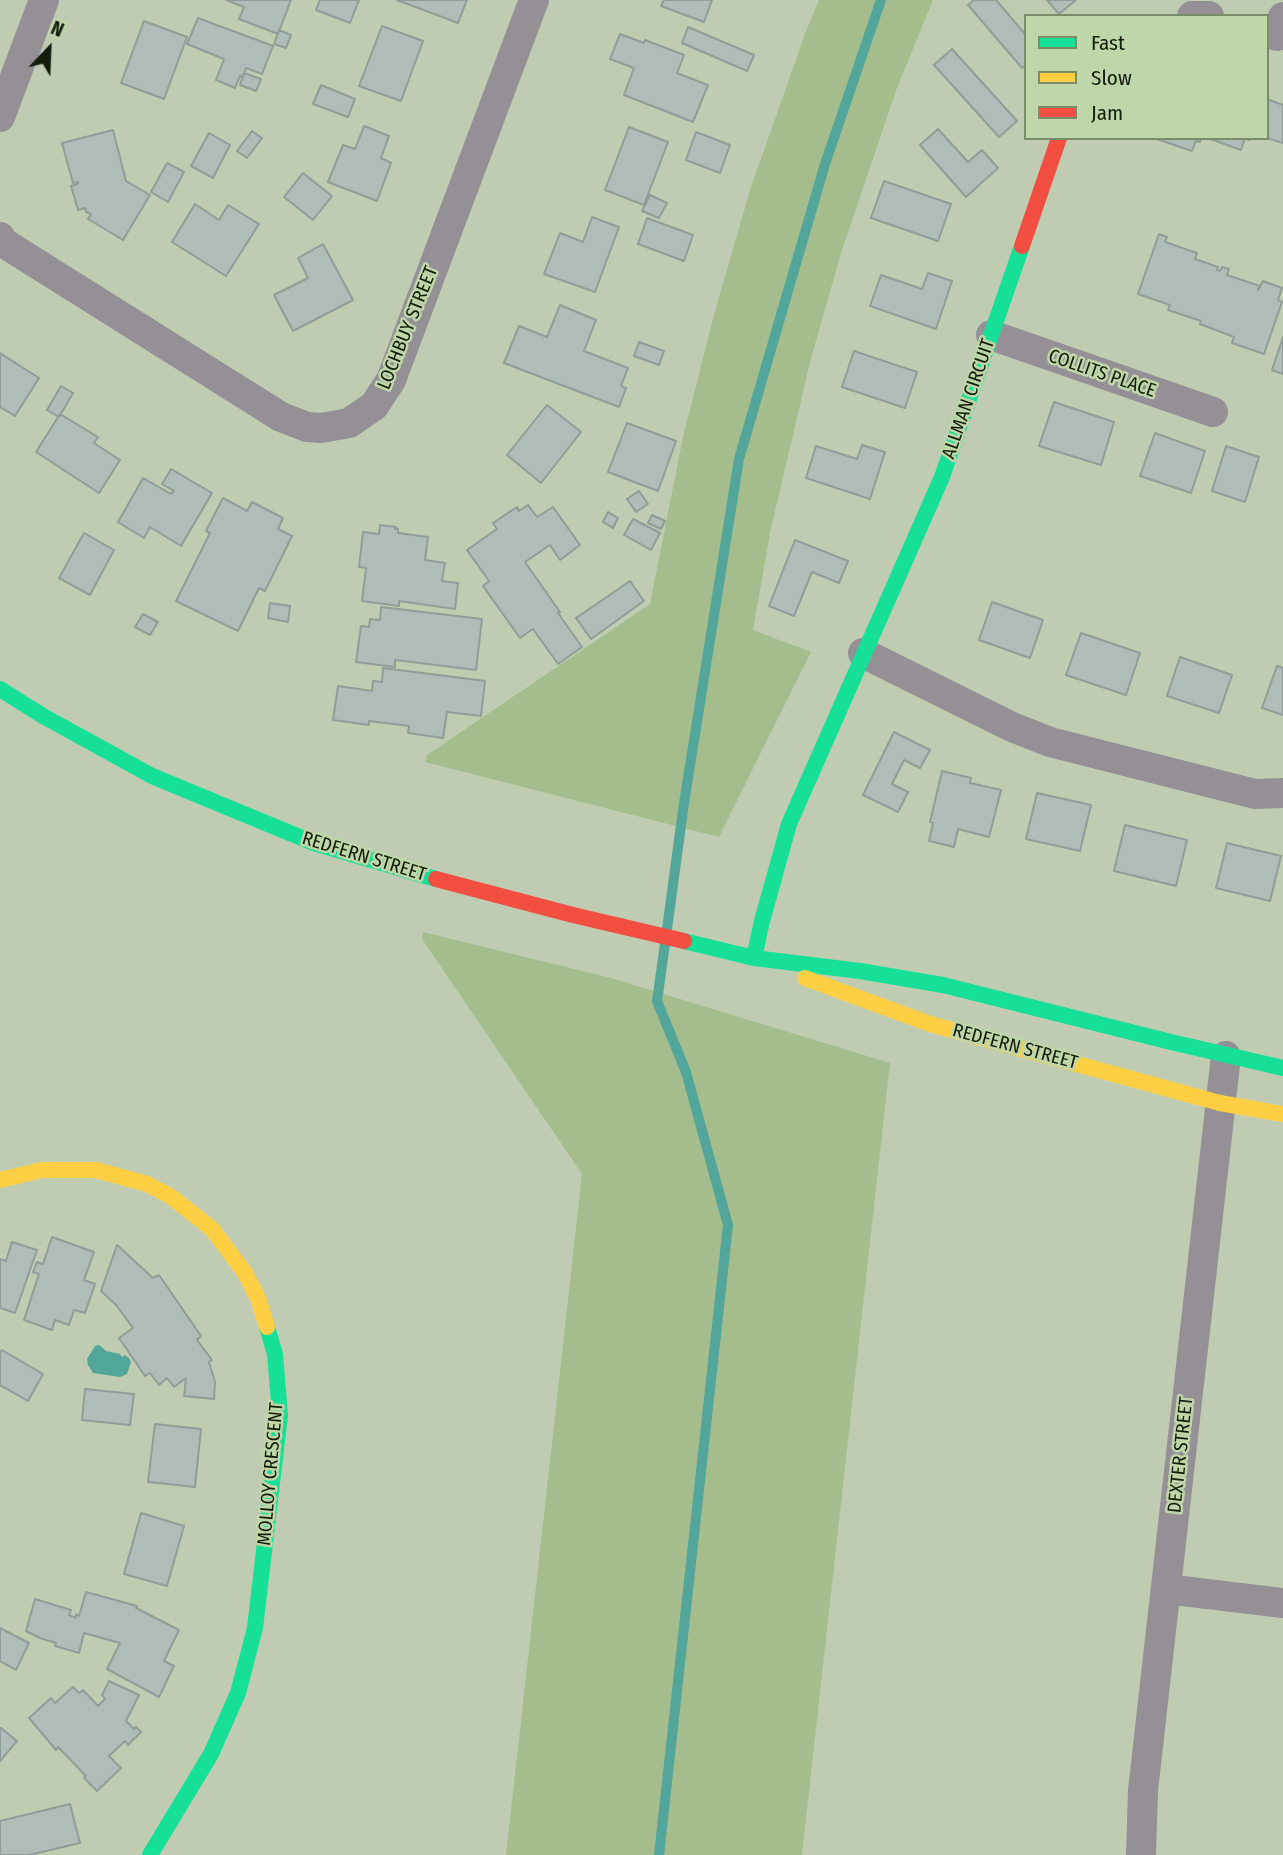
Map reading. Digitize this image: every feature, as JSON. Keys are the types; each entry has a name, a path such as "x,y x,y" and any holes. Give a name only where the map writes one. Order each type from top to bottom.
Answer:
{"main road":[{"name":"ALLMAN CIRCUIT","path":"754,958 789,824 942,477 1058,140"},
{"name":"REDFERN STREET","path":"0,688 43,716 152,776 314,843 442,881 754,958 930,1024 1220,1103 1283,1114"},
{"name":"REDFERN STREET","path":"754,958 860,971 943,985 1283,1068"},
{"name":"MOLLOY CRESCENT","path":"0,1180 42,1170 96,1170 147,1184 170,1196 212,1229 245,1273 258,1298 275,1354 280,1415 255,1628 238,1693 211,1754 150,1855"}],"street":[{"path":"0,117 44,0"},
{"name":"LOCHBUY STREET","path":"0,237 4,243 281,417 314,428 349,423 374,406 391,380 534,0"},
{"name":"COLLITS PLACE","path":"991,335 1213,412"},
{"path":"863,653 1012,727 1050,741 1255,794 1283,793"},
{"name":"DEXTER STREET","path":"1141,1855 1143,1790 1226,1056"},
{"path":"1166,1590 1283,1603"}],"green space":[{"path":"819,0 933,0 897,88 841,253 810,362 770,533 753,630 811,652 719,837 425,762 427,755 650,604 683,437 715,311 751,187"},
{"path":"423,932 611,978 890,1063 802,1855 506,1855 582,1174 422,939"}],"water":[{"path":"99,1345 106,1351 129,1358 131,1362 127,1374 120,1377 93,1373 87,1359 95,1346"}],"building":[{"path":"226,0 291,0 278,34 239,19 244,7"},
{"path":"320,0 359,0 350,23 316,10"},
{"path":"397,0 467,0 458,23"},
{"path":"664,0 712,0 704,22 661,6"},
{"path":"974,0 996,0 1024,33 1024,66 1022,68 968,5"},
{"path":"1047,0 1076,0 1059,14"},
{"path":"198,18 273,46 262,74 246,68 235,88 216,80 224,59 187,44"},
{"path":"144,21 187,37 164,99 121,83"},
{"path":"382,26 423,41 401,101 359,86"},
{"path":"688,27 754,55 747,71 682,43"},
{"path":"279,30 291,35 286,48 274,44"},
{"path":"620,34 684,55 677,73 708,85 693,122 624,95 634,68 610,59"},
{"path":"952,49 1017,121 999,137 934,65"},
{"path":"244,73 261,79 256,91 240,85"},
{"path":"321,85 355,99 348,117 313,104"},
{"path":"1269,100 1283,105 1283,143 1269,139"},
{"path":"364,126 389,136 381,158 391,163 377,201 328,182 343,145 355,149"},
{"path":"629,127 668,142 644,205 605,190"},
{"path":"938,129 968,162 982,150 998,168 966,197 920,145"},
{"path":"113,130 126,181 150,195 123,240 88,219 91,214 86,212 85,208 78,210 71,186 78,182 73,183 62,143"},
{"path":"252,131 262,138 247,158 237,151"},
{"path":"696,132 730,145 720,173 686,160"},
{"path":"209,133 230,145 213,178 191,166"},
{"path":"1160,140 1200,140 1196,141 1192,151"},
{"path":"1214,140 1244,140 1241,150"},
{"path":"167,163 184,172 168,202 151,192"},
{"path":"303,173 332,196 313,220 284,197"},
{"path":"884,181 951,204 938,241 871,218"},
{"path":"650,195 667,203 659,218 642,211"},
{"path":"195,204 219,220 228,205 259,224 226,276 172,242"},
{"path":"592,217 619,227 595,292 544,274 560,233 583,242"},
{"path":"647,218 693,235 684,261 638,244"},
{"path":"1159,234 1167,237 1165,242 1197,253 1195,259 1218,267 1217,270 1220,271 1222,267 1229,269 1227,275 1260,286 1258,290 1263,281 1282,288 1278,300 1282,302 1264,354 1232,343 1234,337 1200,324 1201,321 1168,310 1170,305 1138,294"},
{"path":"323,244 353,300 293,331 274,295 308,278 298,258"},
{"path":"928,273 952,281 936,329 870,306 881,275 922,289"},
{"path":"560,305 596,320 584,351 628,368 621,386 626,388 619,407 504,363 519,326 547,337"},
{"path":"1283,337 1283,374 1272,370"},
{"path":"639,342 664,351 659,365 634,356"},
{"path":"854,351 917,372 905,408 842,387"},
{"path":"0,353 39,378 15,416 0,407"},
{"path":"61,386 73,393 59,417 47,410"},
{"path":"1054,402 1114,422 1101,465 1039,446"},
{"path":"547,405 581,432 541,483 507,455"},
{"path":"60,414 98,437 94,443 120,460 99,493 36,452"},
{"path":"627,423 676,441 658,491 608,472"},
{"path":"1155,433 1205,451 1191,493 1140,476"},
{"path":"862,445 885,452 870,499 806,478 816,446 857,459"},
{"path":"1226,446 1259,457 1245,502 1212,491"},
{"path":"171,469 212,493 181,546 150,527 144,538 118,522 143,478 171,494 174,491 162,484"},
{"path":"639,491 648,504 636,512 627,499"},
{"path":"223,498 247,511 252,502 283,518 278,529 292,536 265,591 259,588 238,631 176,601 210,533 206,531"},
{"path":"528,505 537,517 553,507 580,545 560,560 550,545 525,562 582,647 558,664 533,629 520,638 483,586 489,581 467,550 497,529 493,523 517,507 519,511"},
{"path":"608,512 618,518 613,528 603,522"},
{"path":"652,515 665,521 661,529 648,523"},
{"path":"633,519 660,533 651,550 624,535"},
{"path":"380,525 396,527 398,533 428,537 425,560 445,563 442,581 458,583 455,609 399,601 399,606 362,601 366,568 359,567 363,532 379,534"},
{"path":"84,533 114,550 90,595 59,578"},
{"path":"795,540 848,561 839,583 812,572 794,616 769,606"},
{"path":"630,581 644,601 591,639 576,618"},
{"path":"992,602 1043,620 1030,658 979,640"},
{"path":"270,603 290,606 288,622 268,618"},
{"path":"381,607 482,619 476,670 395,660 395,667 356,662 361,626 369,627 370,619 380,620"},
{"path":"143,614 158,622 150,635 135,627"},
{"path":"1081,633 1140,653 1126,695 1066,675"},
{"path":"1180,657 1232,675 1219,713 1167,696"},
{"path":"1277,666 1283,668 1283,715 1262,708"},
{"path":"383,668 485,681 481,716 447,712 443,738 408,733 409,726 369,721 369,725 333,720 338,686 372,691 373,681 382,682"},
{"path":"894,732 930,750 920,768 904,760 892,784 908,792 898,812 863,795"},
{"path":"942,771 971,778 970,783 1001,790 989,837 958,829 954,847 929,841 933,823 930,822"},
{"path":"1037,793 1091,805 1080,851 1026,839"},
{"path":"1125,825 1187,840 1176,886 1114,871"},
{"path":"1227,843 1281,856 1270,901 1216,888"},
{"path":"52,1237 94,1252 84,1280 95,1284 85,1313 74,1310 69,1325 55,1320 52,1330 24,1320 39,1274 33,1272 37,1262 43,1264"},
{"path":"12,1242 37,1250 15,1313 0,1308 0,1259 6,1261"},
{"path":"117,1245 153,1278 159,1275 201,1336 197,1340 212,1360 209,1362 215,1382 214,1399 184,1396 186,1378 174,1387 167,1378 159,1385 150,1373 145,1376 119,1338 133,1328 117,1306 101,1291"},
{"path":"2,1350 43,1374 28,1401 0,1385"},
{"path":"85,1389 134,1394 130,1425 82,1420"},
{"path":"155,1424 201,1429 195,1487 148,1482"},
{"path":"141,1513 184,1526 167,1586 124,1574"},
{"path":"86,1592 137,1606 136,1608 179,1630 164,1661 174,1666 159,1697 107,1669 120,1643 84,1633 79,1653 55,1646 56,1643 26,1631 35,1599 71,1610 69,1615 76,1618"},
{"path":"0,1628 29,1643 16,1670 0,1661"},
{"path":"109,1681 139,1695 126,1721 141,1732 128,1745 125,1741 109,1756 121,1768 97,1791 84,1778 86,1776 58,1747 56,1750 29,1718 51,1698 55,1703 73,1687 79,1693 83,1690 98,1706 105,1699 102,1695"},
{"path":"0,1729 17,1741 0,1761"},
{"path":"70,1804 80,1843 29,1855 0,1855 0,1821"}],"waterway":[{"path":"667,929 684,803 739,459 825,164 881,0"},
{"path":"659,1855 728,1225 686,1072 657,1001 665,944"}],"traffic: fast":[{"path":"754,958 789,824 942,477 1022,246"},
{"path":"0,689 152,776 314,843 436,879"},
{"path":"684,941 754,958 860,971 943,985 1283,1068"},
{"path":"150,1855 211,1754 238,1693 255,1628 280,1415 275,1354 267,1327"}],"traffic: slow":[{"path":"805,978 930,1024 1220,1103 1283,1114"},
{"path":"0,1180 42,1170 96,1170 147,1184 170,1196 212,1229 245,1273 258,1298 267,1327"}],"traffic: jam":[{"path":"1022,246 1058,140"},
{"path":"436,879 684,941"}]}
